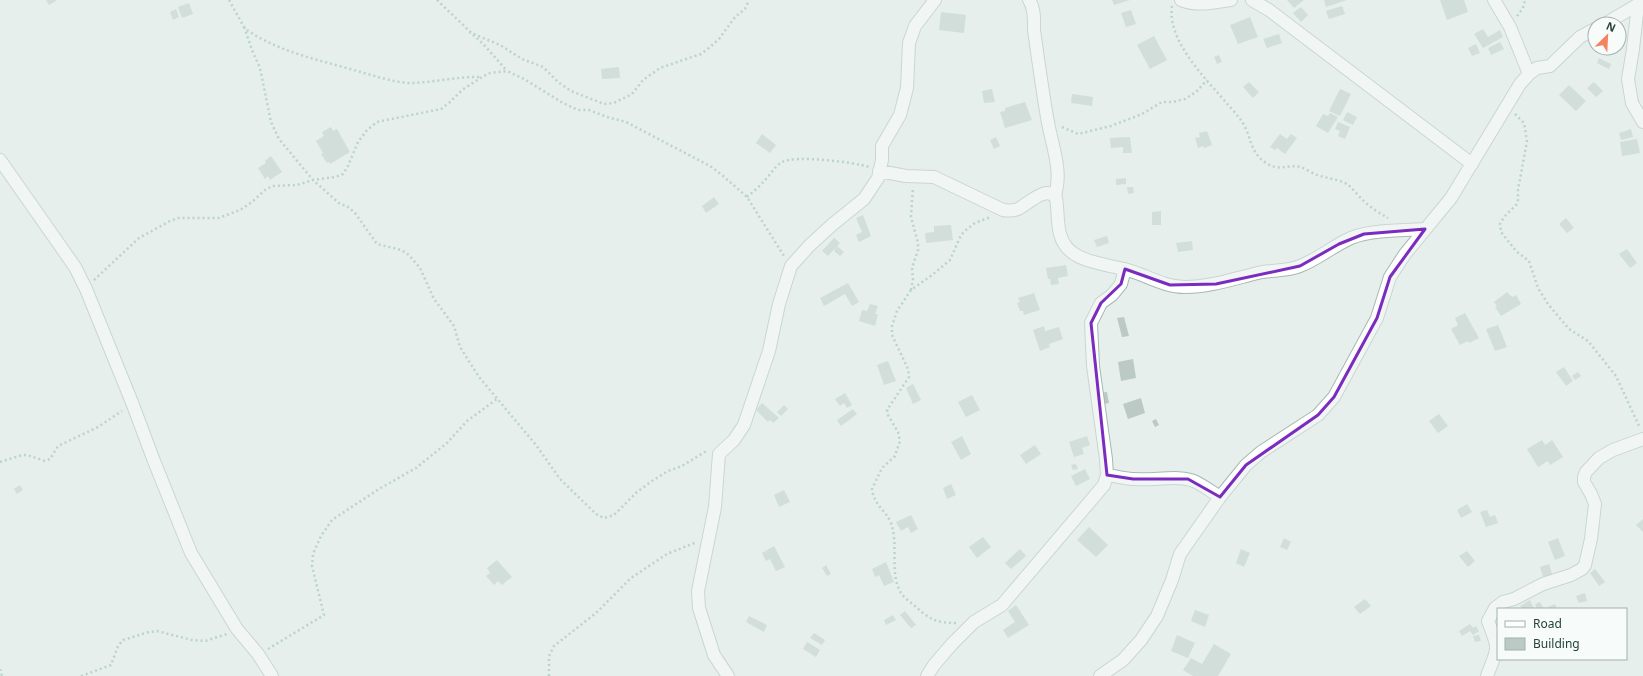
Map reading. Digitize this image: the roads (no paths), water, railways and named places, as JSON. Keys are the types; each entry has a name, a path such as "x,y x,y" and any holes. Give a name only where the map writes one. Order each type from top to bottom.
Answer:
{"street":[{"path":"728,676 714,654 699,608 698,591 708,533 715,507 719,454 739,434 749,414 769,351 779,304 791,266 810,245 864,199 878,178 882,160 882,146 889,130 900,114 906,88 909,43 915,26 935,0"},
{"path":"1029,0 1032,3 1034,30 1047,117 1058,170 1058,186 1055,195 1059,216 1059,233 1064,246 1075,255 1089,261 1125,269 1170,286 1184,287 1216,284 1262,272 1290,269 1318,257 1339,244 1364,234 1425,229"},
{"path":"1181,0 1194,4 1231,0"},
{"path":"1252,0 1269,10 1472,164"},
{"path":"1494,0 1510,27 1529,74"},
{"path":"1619,16 1641,3"},
{"path":"1641,3 1628,79 1632,103 1643,122"},
{"path":"1100,676 1123,660 1141,640 1157,616 1172,580 1180,554 1220,497 1246,465 1261,452 1318,415 1334,397 1377,318 1390,278 1405,254 1451,198 1520,84 1537,68 1550,66 1580,37 1587,33"},
{"path":"0,160 75,268 86,289 134,405 154,461 191,553 237,629 258,654 272,676"},
{"path":"880,171 914,177 934,176 1003,210 1010,211 1018,209 1045,193 1055,195"},
{"path":"927,676 934,665 952,644 974,622 1002,605 1104,485 1107,475 1093,366 1091,323 1101,303 1112,295 1121,284 1125,269"},
{"path":"1487,676 1497,651 1496,640 1488,621 1491,614 1495,608 1503,602 1514,599 1543,584 1571,575 1585,565 1591,538 1595,504 1584,482 1586,472 1599,458 1613,450 1643,439"},
{"path":"1107,475 1133,479 1188,479 1196,482 1220,497"}]}
